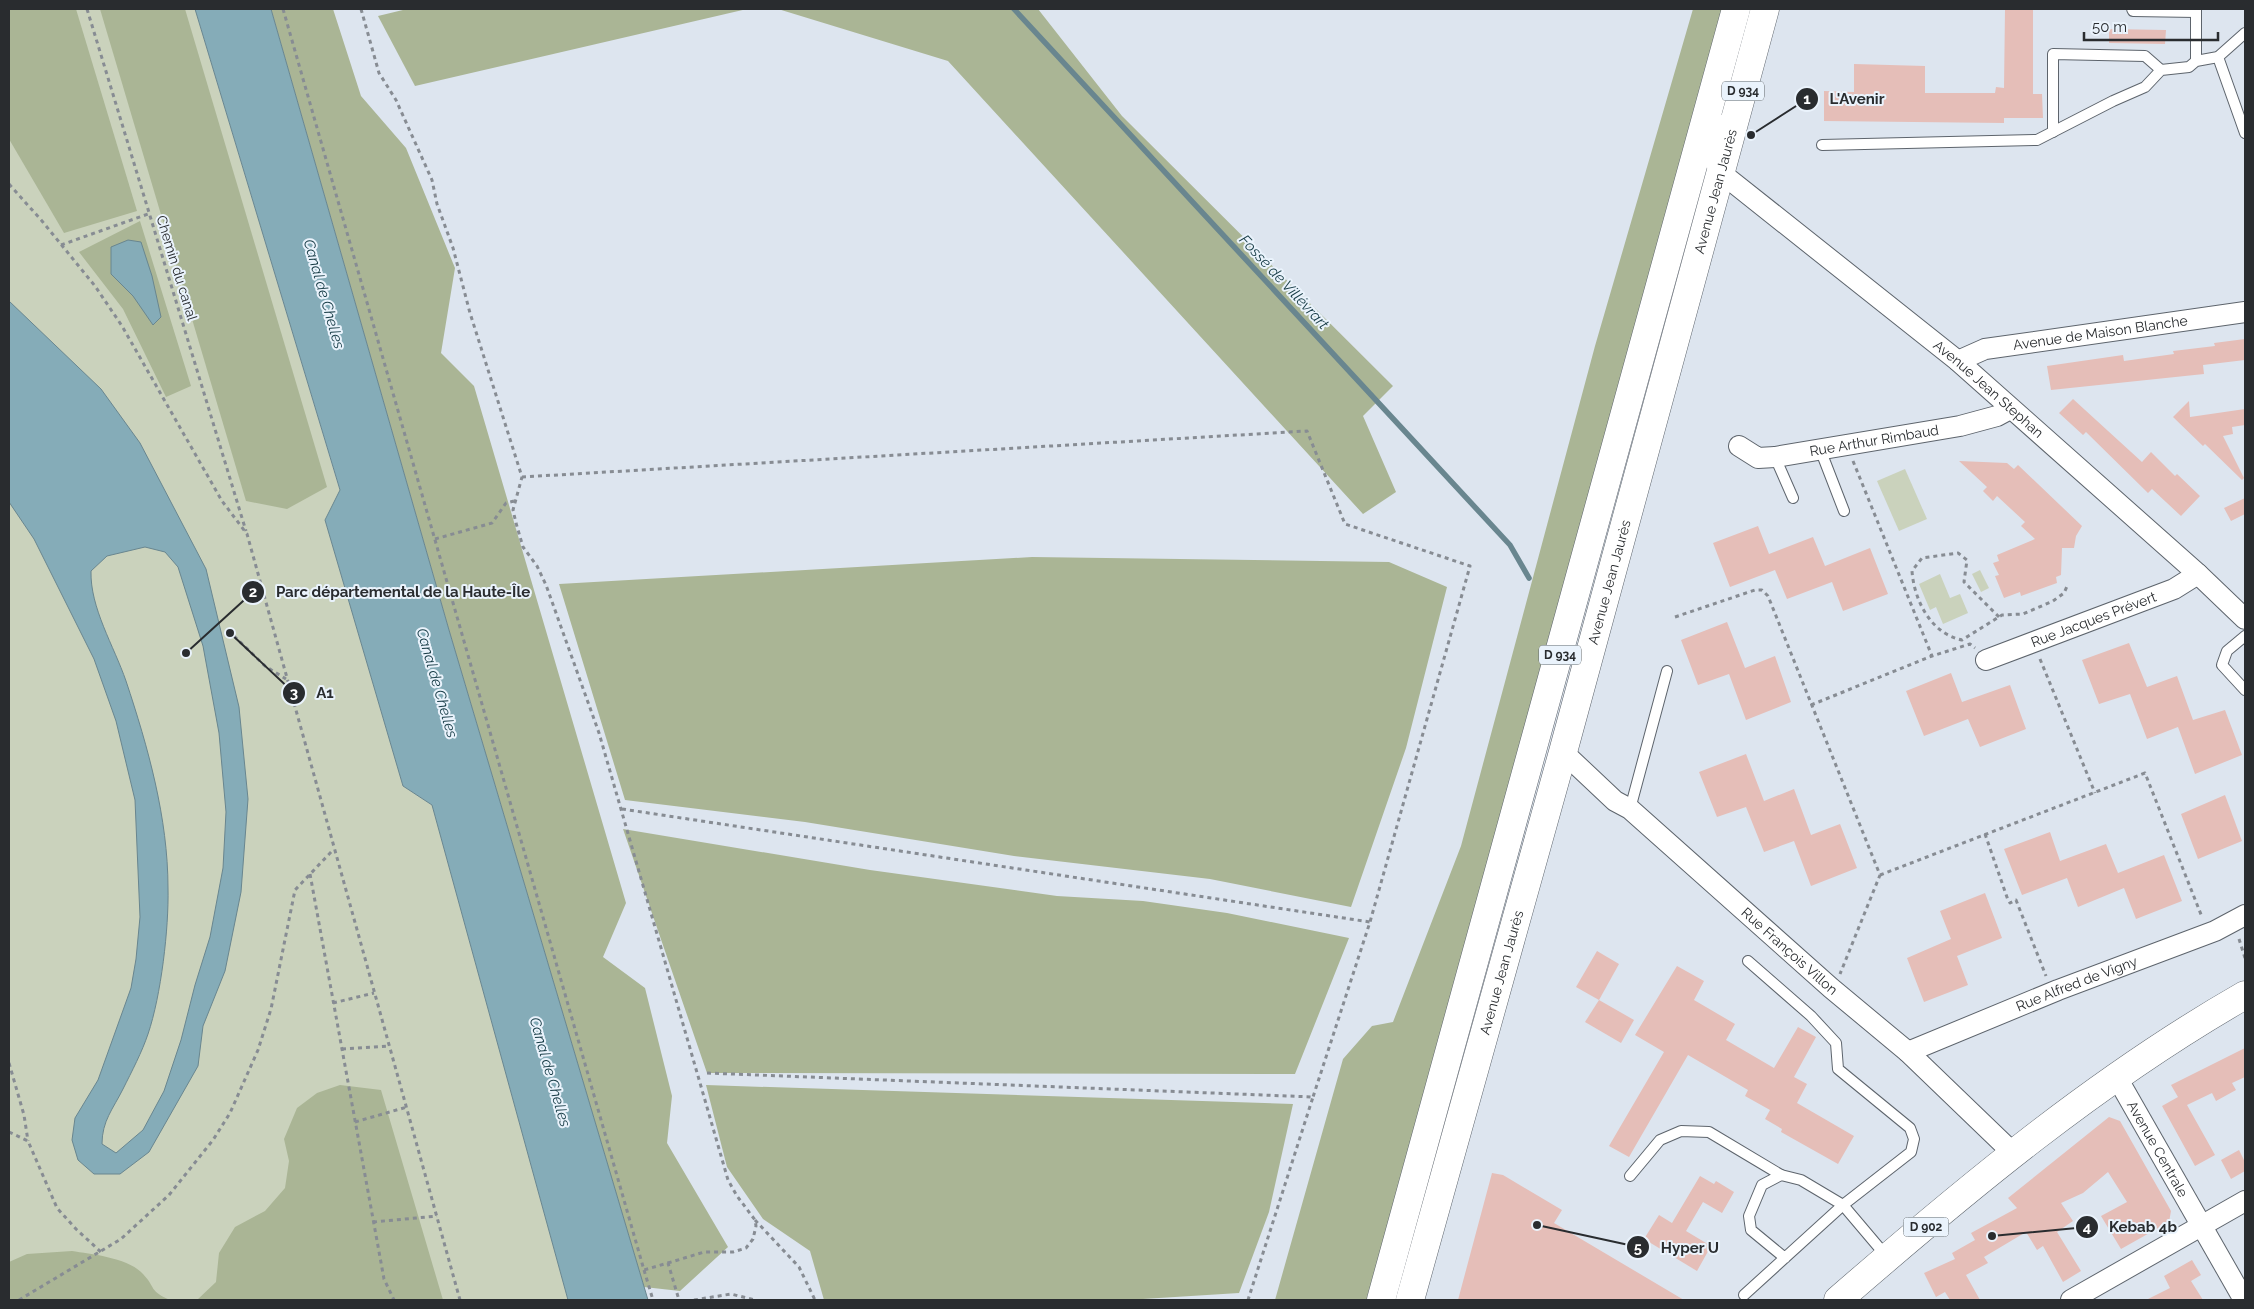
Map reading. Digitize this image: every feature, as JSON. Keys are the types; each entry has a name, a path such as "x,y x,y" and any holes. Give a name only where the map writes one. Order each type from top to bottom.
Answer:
{"main road":[{"name":"Avenue Jean Jaurès","path":"1381,1300 1736,9"},
{"name":"Avenue Jean Jaurès","path":"1410,1300 1563,752 1765,9"},
{"name":"D 902","path":"1838,1300 2014,1154 2116,1076 2205,1018 2245,995"}],"street":[{"path":"1720,172 1711,152 1746,9"},
{"name":"Avenue Jean Stephan","path":"1720,172 1958,361 2198,574 2245,619"},
{"name":"Avenue de Maison Blanche","path":"1958,361 1985,349 2245,312"},
{"name":"Rue Arthur Rimbaud","path":"1739,446 1758,458 1776,457 1820,448 1960,426 1997,416 2010,409"},
{"name":"Rue Jacques Prévert","path":"1986,660 2174,589 2198,574"},
{"name":"Rue François Villon","path":"1563,752 1615,801 1630,809 1831,988 1908,1052 2014,1154"},
{"name":"Rue Alfred de Vigny","path":"1908,1052 2052,992 2208,933 2245,915"},
{"name":"Avenue Centrale","path":"2116,1076 2244,1300"},
{"path":"2071,1300 2245,1201"}],"lane":[{"path":"2132,9 2133,11 2196,11 2196,61"},
{"path":"1822,145 2037,140 2113,101 2145,87 2161,70 2189,67 2196,61 2218,57 2245,33"},
{"path":"2053,132 2053,54 2145,56 2161,70"},
{"path":"2218,57 2245,133"},
{"path":"1820,448 1844,511"},
{"path":"1776,457 1793,498"},
{"path":"2245,636 2227,651 2222,665 2245,690"},
{"path":"1630,809 1667,671"},
{"path":"1744,1295 1843,1205 1911,1152 1914,1139 1910,1128 1838,1069 1836,1043 1811,1016 1748,961"},
{"path":"1630,1176 1660,1140 1681,1131 1709,1132 1781,1175 1801,1180 1843,1205 1888,1258"},
{"path":"1781,1175 1762,1185 1749,1216 1751,1230 1784,1258"}],"path":[{"name":"Chemin du canal","path":"87,9 246,534 460,1300"},
{"path":"283,9 653,1300"},
{"path":"361,9 378,73 396,100 432,180 437,204 453,248 522,477 513,510 524,547 546,585 599,733 728,1180 755,1220 799,1267 815,1300"},
{"path":"9,184 95,286 122,326 222,501 246,534"},
{"path":"61,245 148,214"},
{"path":"522,477 1307,431 1345,524 1470,566 1370,922 1248,1300"},
{"path":"1847,445 1932,656"},
{"path":"435,539 492,523 506,503 514,501"},
{"path":"1999,617 1964,582 1967,560 1958,553 1922,558 1912,571 1915,590 1926,614 1940,632 1962,640 1999,617 2023,614 2053,601 2064,593 2068,584"},
{"path":"1675,617 1755,590 1762,590 1768,596 1880,875 1843,969 1831,988"},
{"path":"234,636 265,666 286,679"},
{"path":"1967,637 1970,644 1986,660"},
{"path":"2032,642 2095,793"},
{"path":"1811,705 1932,656 1970,644"},
{"path":"1880,875 2145,773 2208,933"},
{"path":"622,809 1370,922"},
{"path":"1985,834 2008,900 2010,903 2016,900 2052,992"},
{"path":"19,1300 121,1239 170,1195 201,1158 230,1113 258,1050 271,1009 295,890 333,850"},
{"path":"310,874 384,1280 394,1300"},
{"path":"333,1003 374,993"},
{"path":"342,1049 390,1046"},
{"path":"9,1063 24,1115 28,1141 57,1208 101,1252"},
{"path":"707,1073 1313,1097"},
{"path":"356,1122 407,1107"},
{"path":"9,1132 28,1141"},
{"path":"373,1222 437,1216"},
{"path":"644,1270 704,1252 733,1252 746,1248 752,1240 756,1226 755,1220"},
{"path":"668,1263 679,1300"},
{"path":"694,1300 731,1294 755,1300"}],"green space":[{"path":"9,9 195,9 340,491 325,520 403,786 432,805 568,1300 9,1300"},
{"path":"9,9 76,9 137,211 64,233 9,139"},
{"path":"100,9 185,9 327,487 287,509 246,501"},
{"path":"271,9 333,9 361,96 406,148 455,268 441,353 474,386 626,903 603,957 645,988 672,1096 667,1143 728,1247 680,1291 644,1287 449,630"},
{"path":"407,9 747,9 415,86 378,16"},
{"path":"778,9 1038,9 1122,116 1393,386 1363,416 1396,492 1363,514 948,61"},
{"path":"1693,9 1729,9 1371,1300 1275,1300 1343,1059 1372,1026 1393,1022 1461,846 1595,346"},
{"path":"140,221 191,386 166,397 123,309 79,252"},
{"path":"1905,469 1927,519 1899,531 1877,481"},
{"path":"1032,557 1389,562 1447,587 1406,748 1351,907 1210,879 1014,856 805,822 625,800 559,584"},
{"path":"1980,570 1989,588 1981,592 1972,574"},
{"path":"1940,574 1950,598 1960,594 1968,613 1943,624 1936,607 1930,610 1919,584"},
{"path":"623,829 870,870 1057,896 1143,901 1227,913 1349,938 1295,1074 707,1073"},
{"path":"340,1085 381,1090 443,1300 197,1300 216,1282 219,1253 235,1227 265,1211 285,1188 289,1161 284,1139 297,1108 317,1093"},
{"path":"706,1085 1293,1104 1269,1212 1239,1293 1127,1300 824,1300 810,1251 763,1219 727,1167"},
{"path":"72,1251 99,1255 129,1264 143,1274 155,1291 170,1300 9,1300 9,1262 27,1254"}],"water":[{"name":"Canal de Chelles","path":"195,9 271,9 449,630 648,1300 568,1300 432,805 403,786 325,520 340,490"},
{"path":"128,240 141,242 152,276 161,317 153,325 133,296 111,274 111,247"},
{"path":"9,301 101,389 140,443 206,569 239,707 248,799 241,892 225,971 203,1026 198,1066 149,1152 120,1174 94,1174 78,1160 72,1140 75,1118 98,1080 131,988 140,917 135,800 116,721 94,659 34,539 9,502","holes":["145,547 165,552 178,567 203,646 219,733 226,812 223,868 210,937 181,1040 164,1091 143,1130 116,1153 102,1144 102,1136 109,1115 137,1062 153,1018 166,942 168,904 167,862 161,809 149,757 126,681 98,613 94,599 91,571 107,556"]}],"building":[{"path":"2005,9 2033,9 2033,94 2042,94 2043,118 2004,118 2004,123 1824,121 1824,91 1854,92 1854,64 1925,66 1925,93 1995,93 1996,87 2004,88"},
{"path":"2109,29 2166,30 2165,44 2109,43"},
{"path":"2245,339 2245,360 2203,365 2204,374 2051,390 2047,366 2123,355 2124,361 2174,354 2173,351 2215,346 2214,343"},
{"path":"2073,399 2142,462 2151,452 2175,476 2177,474 2200,496 2181,516 2152,489 2148,493 2086,432 2083,435 2059,413"},
{"path":"2189,401 2190,417 2245,409 2245,425 2232,427 2233,434 2223,436 2244,478 2242,480 2205,444 2203,446 2173,417"},
{"path":"1959,461 2007,463 2014,469 2018,465 2082,526 2076,536 2074,548 2062,548 2061,575 2056,577 2057,583 2021,596 2020,592 2004,598 1995,576 1999,575 1993,563 1999,561 1997,555 2035,539 2021,526 2025,522 1997,496 1993,501 1983,491 1987,487"},
{"path":"2245,498 2245,514 2231,521 2224,508"},
{"path":"1758,526 1769,554 1813,537 1825,566 1870,548 1888,594 1843,611 1832,582 1787,599 1775,570 1730,587 1713,543"},
{"path":"1727,622 1745,668 1775,656 1791,702 1746,720 1729,674 1698,685 1681,640"},
{"path":"2129,643 2147,687 2177,676 2193,720 2225,710 2242,755 2195,774 2178,727 2147,739 2130,694 2099,704 2082,660"},
{"path":"1951,673 1962,702 2010,685 2026,729 1980,747 1968,719 1924,736 1906,691"},
{"path":"1746,754 1764,801 1794,789 1811,835 1840,824 1857,868 1811,886 1794,841 1764,852 1746,807 1717,817 1699,772"},
{"path":"2225,795 2242,841 2198,859 2181,814"},
{"path":"2050,832 2060,861 2106,844 2118,873 2164,855 2182,901 2136,919 2124,888 2078,907 2067,878 2022,895 2004,849"},
{"path":"1985,893 2002,938 1957,956 1968,985 1924,1002 1907,958 1951,939 1940,911"},
{"path":"1597,951 1619,964 1599,1000 1576,987"},
{"path":"1677,966 1704,981 1694,1000 1735,1024 1726,1040 1774,1068 1798,1027 1816,1037 1794,1077 1807,1084 1797,1103 1854,1136 1838,1164 1781,1132 1782,1129 1765,1119 1770,1110 1745,1096 1748,1090 1688,1055 1629,1157 1609,1146 1664,1052 1635,1035"},
{"path":"1599,1000 1634,1020 1621,1043 1585,1022"},
{"path":"2245,1048 2245,1077 2232,1083 2236,1090 2216,1101 2212,1093 2187,1105 2215,1155 2195,1166 2162,1106 2178,1097 2171,1085"},
{"path":"2109,1117 2120,1121 2171,1211 2169,1222 2121,1249 2101,1216 2127,1202 2108,1172 2083,1193 2061,1203 2073,1221 2057,1232 2081,1271 2063,1282 2043,1246 2037,1250 2026,1232 1984,1257 1988,1263 1966,1275 1980,1300 1950,1300 1945,1292 1936,1297 1924,1273 1955,1259 1952,1253 1975,1240 1971,1233 2017,1208 2008,1198"},
{"path":"2239,1150 2245,1162 2245,1171 2231,1179 2221,1160"},
{"path":"1492,1173 1503,1175 1562,1210 1554,1223 1684,1300 1458,1300"},
{"path":"1700,1176 1714,1184 1716,1181 1734,1192 1722,1213 1703,1202 1686,1231 1711,1246 1697,1271 1644,1239 1659,1215 1672,1223"},
{"path":"2192,1260 2201,1275 2191,1281 2203,1300 2146,1300 2170,1288 2164,1276"}],"waterway":[{"name":"Fossé de Villévrart","path":"1014,9 1510,545 1529,578"}],"place":[{"name":"L'Avenir","path":"1751,135"},
{"name":"A1","path":"230,633"},
{"name":"Parc départemental de la Haute-Île","path":"186,653"},
{"name":"Hyper U","path":"1537,1225"},
{"name":"Kebab 4b","path":"1992,1236"}]}
